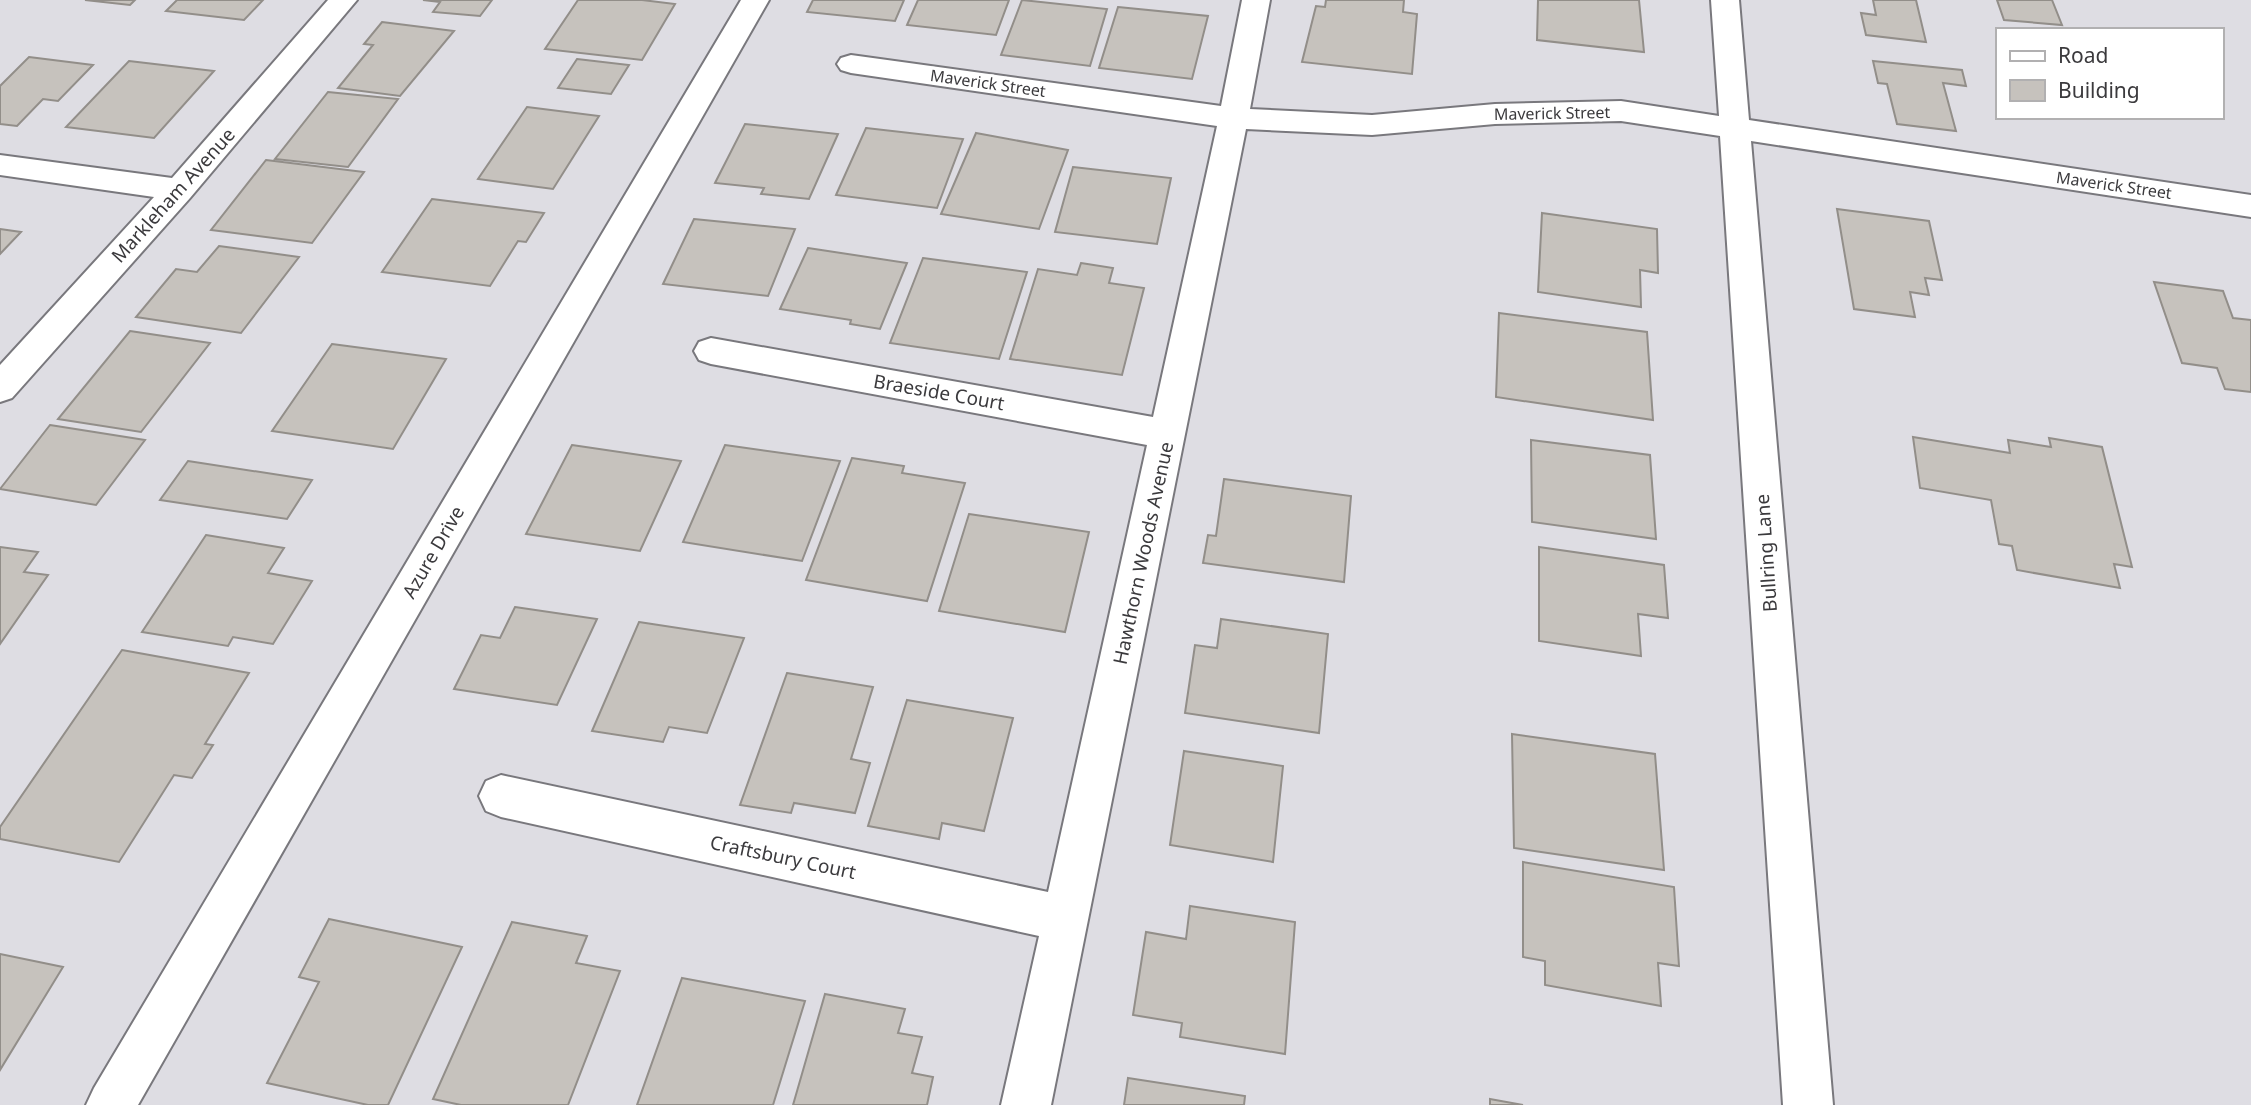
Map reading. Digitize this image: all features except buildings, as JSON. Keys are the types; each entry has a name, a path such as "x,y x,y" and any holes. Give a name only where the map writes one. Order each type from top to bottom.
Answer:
{"street":[{"name":"Markleham Avenue","path":"0,388 179,190 343,0"},
{"name":"Azure Drive","path":"111,1105 755,0"},
{"name":"Hawthorn Woods Avenue","path":"1026,1105 1168,434 1256,0"},
{"name":"Bullring Lane","path":"1725,0 1808,1105"},
{"name":"Maverick Street","path":"851,64 1233,118 1372,125 1495,114 1621,111 2251,206"},
{"path":"0,165 179,190"},
{"name":"Braeside Court","path":"711,351 1168,434"},
{"name":"Craftsbury Court","path":"501,796 1066,919"}]}
